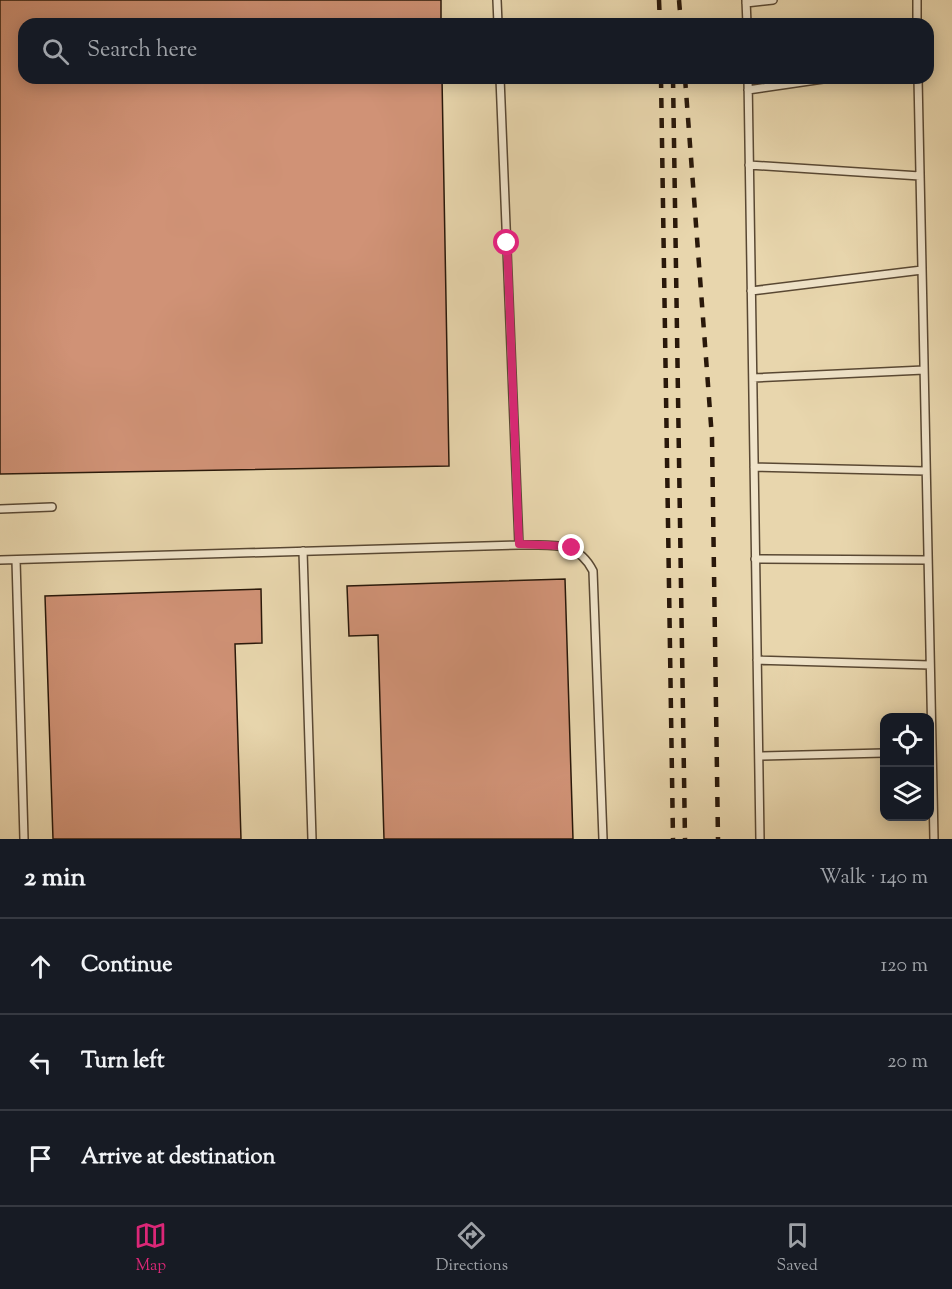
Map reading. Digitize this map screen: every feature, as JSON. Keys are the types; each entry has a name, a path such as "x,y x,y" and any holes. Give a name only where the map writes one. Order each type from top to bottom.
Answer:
{"lane":[{"path":"497,0 498,18"},
{"path":"747,18 746,2 773,0"},
{"path":"917,0 917,18"},
{"path":"500,84 519,544"},
{"path":"748,84 760,839"},
{"path":"748,90 789,84"},
{"path":"918,84 931,713"},
{"path":"749,165 920,176"},
{"path":"751,291 922,270"},
{"path":"753,378 924,370"},
{"path":"754,467 926,471"},
{"path":"0,509 52,507"},
{"path":"0,560 519,544 572,548 581,554 592,571 603,839"},
{"path":"303,551 312,839"},
{"path":"755,559 928,561"},
{"path":"16,560 24,839"},
{"path":"757,660 930,665"},
{"path":"759,756 880,753"},
{"path":"932,767 934,839"}],"building":[{"path":"0,0 441,0 441,18 18,18 18,84 442,84 449,466 0,474"},
{"path":"565,579 573,839 384,839 378,635 349,636 347,586"},
{"path":"261,589 262,643 235,644 241,839 53,839 45,596"}],"railway":[{"path":"659,0 660,18"},
{"path":"679,0 680,18"},
{"path":"661,84 673,839"},
{"path":"673,84 685,839"},
{"path":"685,84 712,438 718,839"}],"route":[{"path":"507,243 519,544 572,548"}]}
